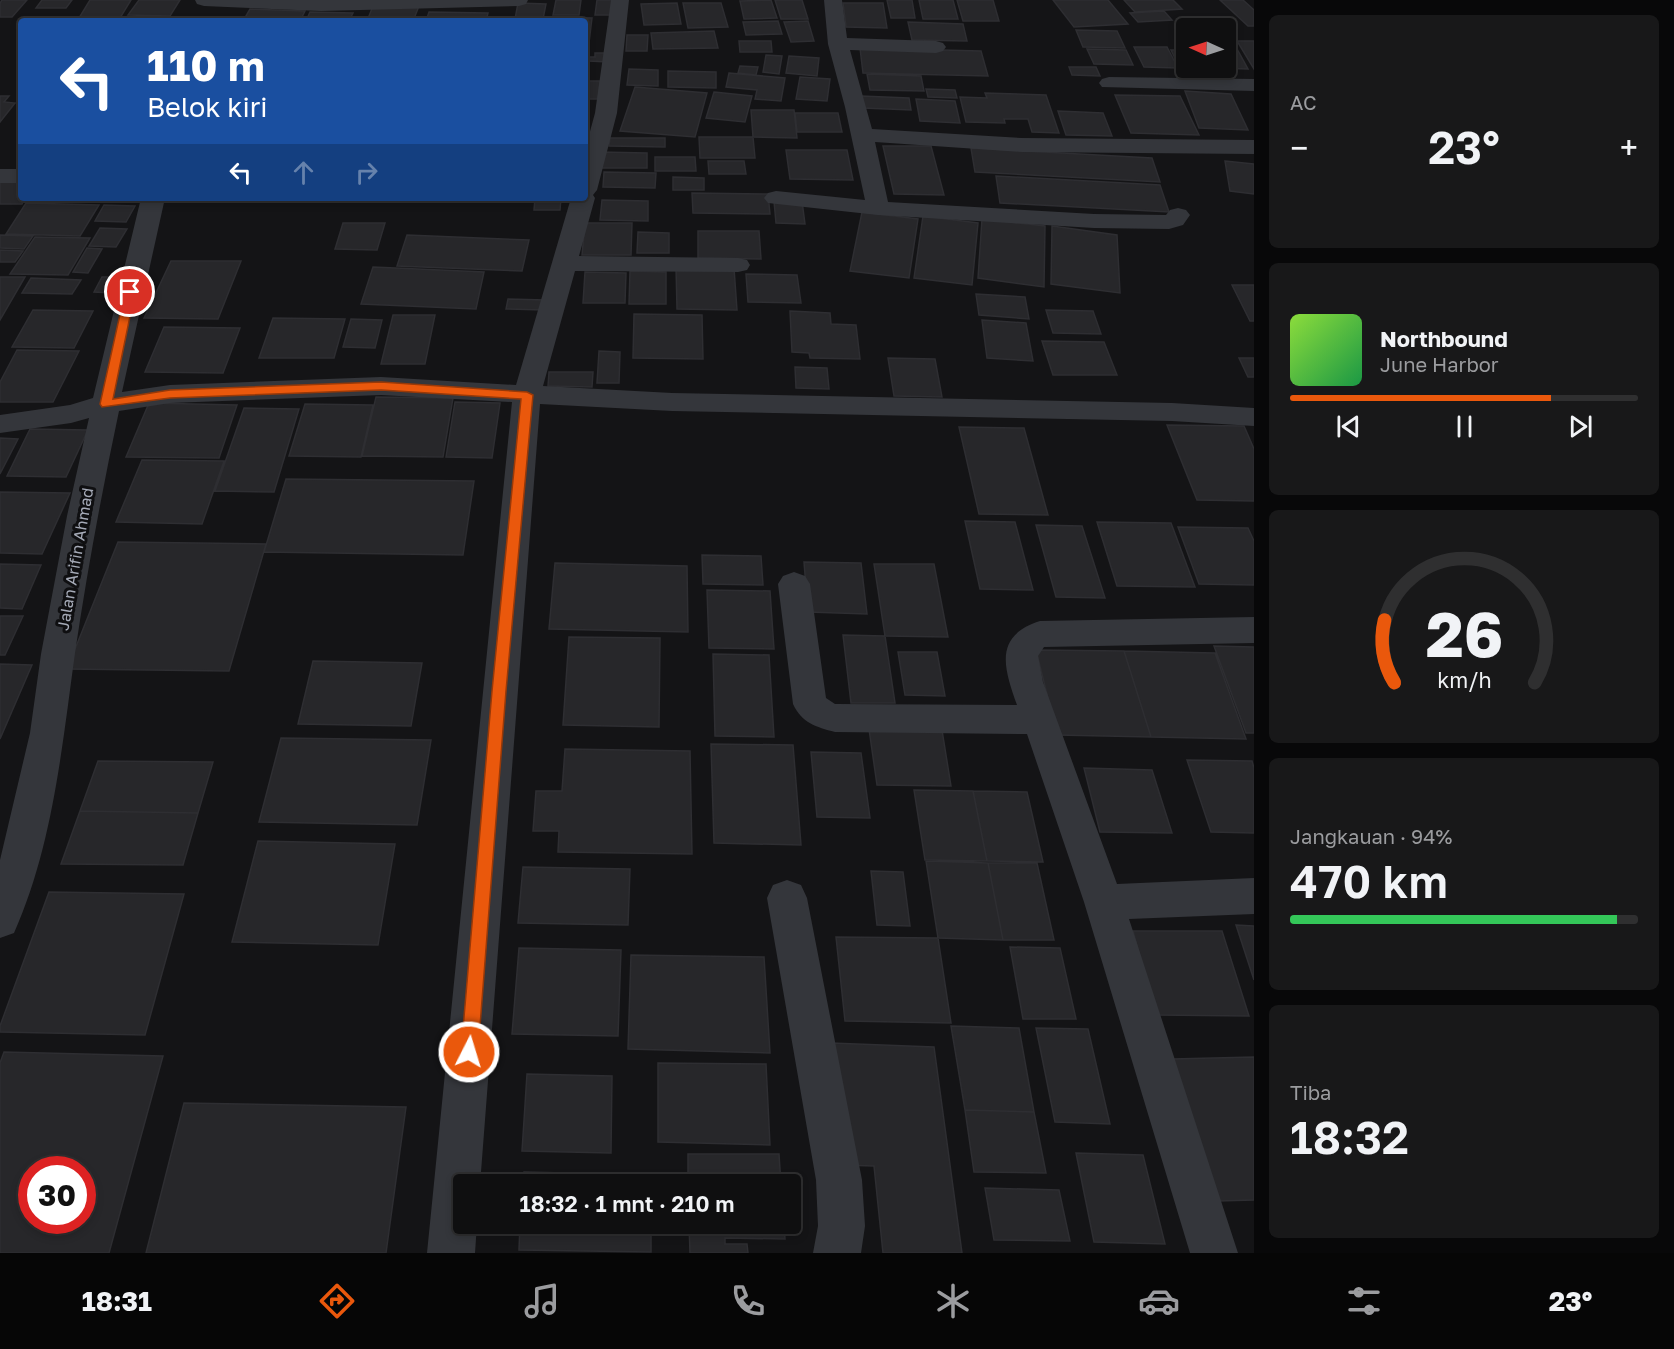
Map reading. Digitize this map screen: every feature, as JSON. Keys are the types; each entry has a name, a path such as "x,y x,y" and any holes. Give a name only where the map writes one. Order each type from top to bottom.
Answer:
{"street":[{"path":"204,0 223,3 519,0"},
{"path":"588,179 606,113 620,0"},
{"path":"833,0 838,45 863,135 878,208"},
{"path":"216,18 223,3"},
{"path":"838,45 936,47"},
{"path":"1109,83 1254,85"},
{"path":"863,135 1022,146 1254,147"},
{"path":"0,176 18,176"},
{"path":"776,198 878,208 1094,221 1169,222 1175,220 1178,215"},
{"name":"Jalan Arifin Ahmad","path":"0,921 22,851 48,733 57,654 80,527 135,270 152,201"},
{"path":"451,1253 527,395 582,201"},
{"path":"566,263 738,265"},
{"path":"0,424 71,414 106,404 170,394 381,386 672,402 1172,412 1254,417"},
{"path":"794,584 810,704 821,714 835,718 1037,720"},
{"path":"1214,1253 1104,902 1037,720 1021,665 1021,655 1030,638 1040,634 1254,630"},
{"path":"1104,902 1254,896"},
{"path":"787,898 839,1180 842,1239 837,1253"}],"building":[{"path":"2,0 27,0 12,17 0,17"},
{"path":"42,0 72,0 66,8 36,8"},
{"path":"90,0 131,0 120,18 79,18"},
{"path":"139,0 180,0 170,16 128,15"},
{"path":"556,0 581,0 579,15 553,15"},
{"path":"597,0 615,0 613,15 595,15"},
{"path":"771,0 777,18 744,19 740,1"},
{"path":"775,0 802,0 808,19 781,19"},
{"path":"887,0 912,0 915,18 891,18"},
{"path":"919,0 953,0 958,19 923,19"},
{"path":"957,0 993,0 999,21 963,21"},
{"path":"1053,0 1108,0 1128,24 1074,27"},
{"path":"1124,0 1173,0 1182,9 1135,12"},
{"path":"1220,0 1243,0 1254,10 1254,26 1248,26"},
{"path":"518,3 546,4 543,18 515,18"},
{"path":"677,3 681,24 644,25 641,4"},
{"path":"683,3 721,3 728,27 688,28"},
{"path":"843,3 883,3 887,28 846,27"},
{"path":"373,6 419,6 414,18 368,18"},
{"path":"250,9 305,11 302,18 245,18"},
{"path":"1164,11 1172,20 1138,22 1130,13"},
{"path":"310,12 353,13 350,18 307,18"},
{"path":"429,12 488,13 487,18 427,18"},
{"path":"552,17 592,18 589,43 588,18"},
{"path":"778,21 782,34 746,35 743,22"},
{"path":"808,21 814,41 791,42 784,22"},
{"path":"908,22 963,24 967,41 912,40"},
{"path":"1076,30 1117,31 1125,48 1083,47"},
{"path":"714,31 718,48 653,49 651,33"},
{"path":"627,35 648,35 647,51 626,51"},
{"path":"739,41 771,41 772,52 740,52"},
{"path":"1237,41 1254,41 1254,69"},
{"path":"1134,47 1167,47 1176,64 1176,68 1144,67"},
{"path":"860,48 981,51 988,76 863,73"},
{"path":"1087,49 1126,50 1133,65 1094,64"},
{"path":"1236,49 1237,49 1248,69 1236,69"},
{"path":"1171,50 1176,50 1176,60"},
{"path":"595,53 610,53 609,62 588,61 588,57 595,57"},
{"path":"766,55 782,56 779,74 763,72"},
{"path":"789,56 819,58 817,76 786,73"},
{"path":"740,66 758,67 756,75 738,73"},
{"path":"1069,67 1096,67 1100,76 1072,75"},
{"path":"629,69 658,70 658,86 627,85"},
{"path":"668,71 716,72 716,88 668,87"},
{"path":"729,73 785,78 781,101 755,99 757,90 726,87"},
{"path":"867,74 921,76 924,91 870,90"},
{"path":"800,77 830,79 827,101 796,99"},
{"path":"588,81 600,81 598,99 588,99"},
{"path":"635,87 707,93 695,137 620,131"},
{"path":"926,89 955,90 957,98 928,97"},
{"path":"1185,91 1231,94 1248,130 1199,128"},
{"path":"714,92 752,96 745,122 706,118"},
{"path":"985,93 1046,95 1059,133 1032,132 1028,119 1004,119 1005,123 966,122 960,97 987,98"},
{"path":"1115,95 1180,96 1199,135 1131,133"},
{"path":"0,96 9,96 4,102 15,103 0,122"},
{"path":"861,96 909,98 911,110 863,108"},
{"path":"916,99 955,101 960,123 920,121"},
{"path":"751,110 794,110 797,138 753,137"},
{"path":"1058,111 1103,113 1112,136 1066,135"},
{"path":"795,113 838,113 842,132 797,132"},
{"path":"699,137 753,137 755,158 700,158"},
{"path":"610,138 665,138 665,147 609,146"},
{"path":"883,146 931,146 944,195 894,194"},
{"path":"971,148 1152,158 1160,182 975,172"},
{"path":"786,150 847,150 853,180 790,179"},
{"path":"600,152 647,153 647,168 599,168"},
{"path":"655,157 695,157 696,171 655,171"},
{"path":"708,161 744,161 746,174 709,174"},
{"path":"1225,161 1254,164 1254,194 1230,191"},
{"path":"604,172 656,173 655,188 603,187"},
{"path":"996,176 1160,185 1169,212 1000,203"},
{"path":"673,177 704,178 704,190 673,190"},
{"path":"0,180 18,181 18,201 24,201 22,204 0,204"},
{"path":"692,193 768,194 770,214 693,213"},
{"path":"602,200 648,201 648,221 600,220"},
{"path":"535,201 561,201 560,210 534,210"},
{"path":"774,201 802,201 805,224 776,223"},
{"path":"26,203 99,205 80,236 6,234"},
{"path":"104,205 135,206 126,222 95,221"},
{"path":"862,212 918,219 909,278 850,271"},
{"path":"923,216 978,223 972,285 914,278"},
{"path":"982,219 1045,226 1044,287 978,278"},
{"path":"343,223 385,223 377,250 335,249"},
{"path":"585,223 632,223 631,255 582,255"},
{"path":"1052,226 1117,235 1120,293 1051,284"},
{"path":"100,228 127,229 116,247 89,246"},
{"path":"698,231 759,231 761,259 698,258"},
{"path":"638,232 669,233 669,253 637,253"},
{"path":"0,235 33,236 24,249 0,248"},
{"path":"407,235 529,240 522,271 397,266"},
{"path":"35,237 90,238 68,275 10,274"},
{"path":"87,248 102,249 88,273 73,272"},
{"path":"0,250 23,251 15,262 0,262"},
{"path":"171,261 241,261 218,319 144,318"},
{"path":"373,267 484,272 476,309 361,304"},
{"path":"676,267 734,268 737,310 677,309"},
{"path":"630,271 666,272 666,304 629,304"},
{"path":"585,272 626,273 625,303 583,303"},
{"path":"746,274 797,275 801,303 748,302"},
{"path":"0,277 25,277 0,320"},
{"path":"102,277 121,277 113,293 94,292"},
{"path":"31,278 81,280 72,294 22,293"},
{"path":"1232,285 1254,285 1254,321 1250,321"},
{"path":"976,294 1025,297 1029,319 979,315"},
{"path":"508,299 545,300 543,310 506,309"},
{"path":"33,310 93,311 74,348 12,347"},
{"path":"1046,310 1093,311 1101,334 1053,333"},
{"path":"790,311 830,313 831,324 856,325 860,359 810,358 809,353 792,352"},
{"path":"634,314 702,315 703,359 633,358"},
{"path":"393,315 435,315 425,364 381,364"},
{"path":"273,318 345,319 334,358 259,358"},
{"path":"351,319 382,320 375,348 343,347"},
{"path":"982,320 1026,323 1033,361 987,358"},
{"path":"164,327 240,328 223,373 145,372"},
{"path":"1042,341 1104,342 1117,375 1053,375"},
{"path":"17,350 79,351 53,402 0,402 0,382"},
{"path":"599,351 620,352 619,383 597,383"},
{"path":"888,358 935,359 942,397 894,396"},
{"path":"1239,358 1254,358 1254,377 1248,377"},
{"path":"795,367 827,368 829,389 796,388"},
{"path":"549,372 593,372 592,387 548,386"},
{"path":"376,397 453,398 443,457 362,456"},
{"path":"455,402 500,403 492,458 446,457"},
{"path":"149,403 237,405 219,458 126,457"},
{"path":"305,404 373,405 361,457 289,456"},
{"path":"244,408 299,409 274,492 215,491"},
{"path":"1167,425 1244,426 1254,449 1254,501 1197,500"},
{"path":"959,427 1024,428 1048,515 979,514"},
{"path":"30,429 88,430 66,477 7,476"},
{"path":"0,438 18,439 0,474"},
{"path":"142,460 224,461 202,524 116,522"},
{"path":"286,479 474,481 463,555 264,552"},
{"path":"0,492 70,493 42,554 0,553"},
{"path":"965,521 1015,522 1033,590 980,589"},
{"path":"1097,522 1171,523 1195,587 1117,586"},
{"path":"1036,525 1082,526 1105,598 1056,597"},
{"path":"1178,527 1248,528 1254,541 1254,585 1199,584"},
{"path":"118,542 266,544 229,671 67,669"},
{"path":"702,555 761,556 763,585 703,584"},
{"path":"804,562 861,563 867,614 808,612"},
{"path":"555,563 687,566 688,632 549,629"},
{"path":"0,564 41,565 22,609 0,608"},
{"path":"874,564 934,564 948,637 885,636"},
{"path":"707,590 770,591 774,649 709,648"},
{"path":"0,616 23,616 5,655 0,655"},
{"path":"843,635 885,636 895,703 851,703"},
{"path":"569,637 660,638 659,727 563,725"},
{"path":"1214,646 1254,647 1254,733 1246,733"},
{"path":"1036,650 1124,651 1151,737 1057,735"},
{"path":"1124,651 1215,653 1246,739 1151,737"},
{"path":"898,652 937,652 945,696 905,695"},
{"path":"713,654 769,655 774,737 715,736"},
{"path":"313,661 422,663 411,726 298,724"},
{"path":"0,664 32,665 0,739"},
{"path":"868,722 941,724 951,786 877,785"},
{"path":"281,738 431,740 417,825 259,822"},
{"path":"711,744 793,745 801,845 714,843"},
{"path":"565,749 690,751 692,854 558,852 559,831 533,831 536,791 562,791"},
{"path":"811,752 861,753 870,818 817,817"},
{"path":"1187,760 1252,761 1254,768 1254,833 1211,832"},
{"path":"98,761 213,762 198,813 80,811"},
{"path":"1084,768 1152,770 1172,833 1100,832"},
{"path":"914,790 973,791 987,861 925,860"},
{"path":"973,791 1027,792 1043,862 987,861"},
{"path":"80,811 198,813 183,865 61,864"},
{"path":"258,841 395,844 378,945 232,942"},
{"path":"926,861 988,863 1003,940 938,938"},
{"path":"988,863 1037,863 1054,940 1003,940"},
{"path":"523,867 630,869 628,925 518,923"},
{"path":"871,871 903,872 910,926 877,925"},
{"path":"49,892 184,894 145,1035 0,1032 0,1026"},
{"path":"1236,925 1254,926 1254,980"},
{"path":"1133,931 1222,931 1249,1016 1156,1015"},
{"path":"836,937 938,938 951,1023 845,1021"},
{"path":"1010,947 1060,948 1076,1019 1023,1019"},
{"path":"519,948 621,950 618,1036 512,1034"},
{"path":"631,955 764,957 770,1053 628,1049"},
{"path":"951,1026 1019,1028 1034,1112 965,1110"},
{"path":"1036,1028 1088,1029 1110,1124 1055,1122"},
{"path":"831,1043 934,1047 962,1253 883,1253 874,1166 841,1165"},
{"path":"4,1052 163,1056 109,1253 0,1253 0,1063"},
{"path":"1254,1057 1254,1200 1218,1201 1173,1059"},
{"path":"658,1063 766,1064 770,1145 658,1142"},
{"path":"527,1074 612,1076 611,1153 522,1151"},
{"path":"184,1103 406,1107 386,1253 146,1253"},
{"path":"965,1110 1034,1112 1046,1173 974,1172"},
{"path":"1076,1153 1143,1155 1165,1244 1094,1242"},
{"path":"688,1154 779,1154 780,1174 688,1174"},
{"path":"524,1172 609,1174 524,1174"},
{"path":"985,1188 1059,1190 1070,1241 994,1240"},
{"path":"520,1234 651,1234 651,1252 519,1250"},
{"path":"689,1234 785,1234 785,1239 725,1238 725,1244 747,1244 748,1253 690,1253"}],"route":[{"path":"130,292 106,404 170,394 381,386 527,395 499,691 469,1052"}]}
